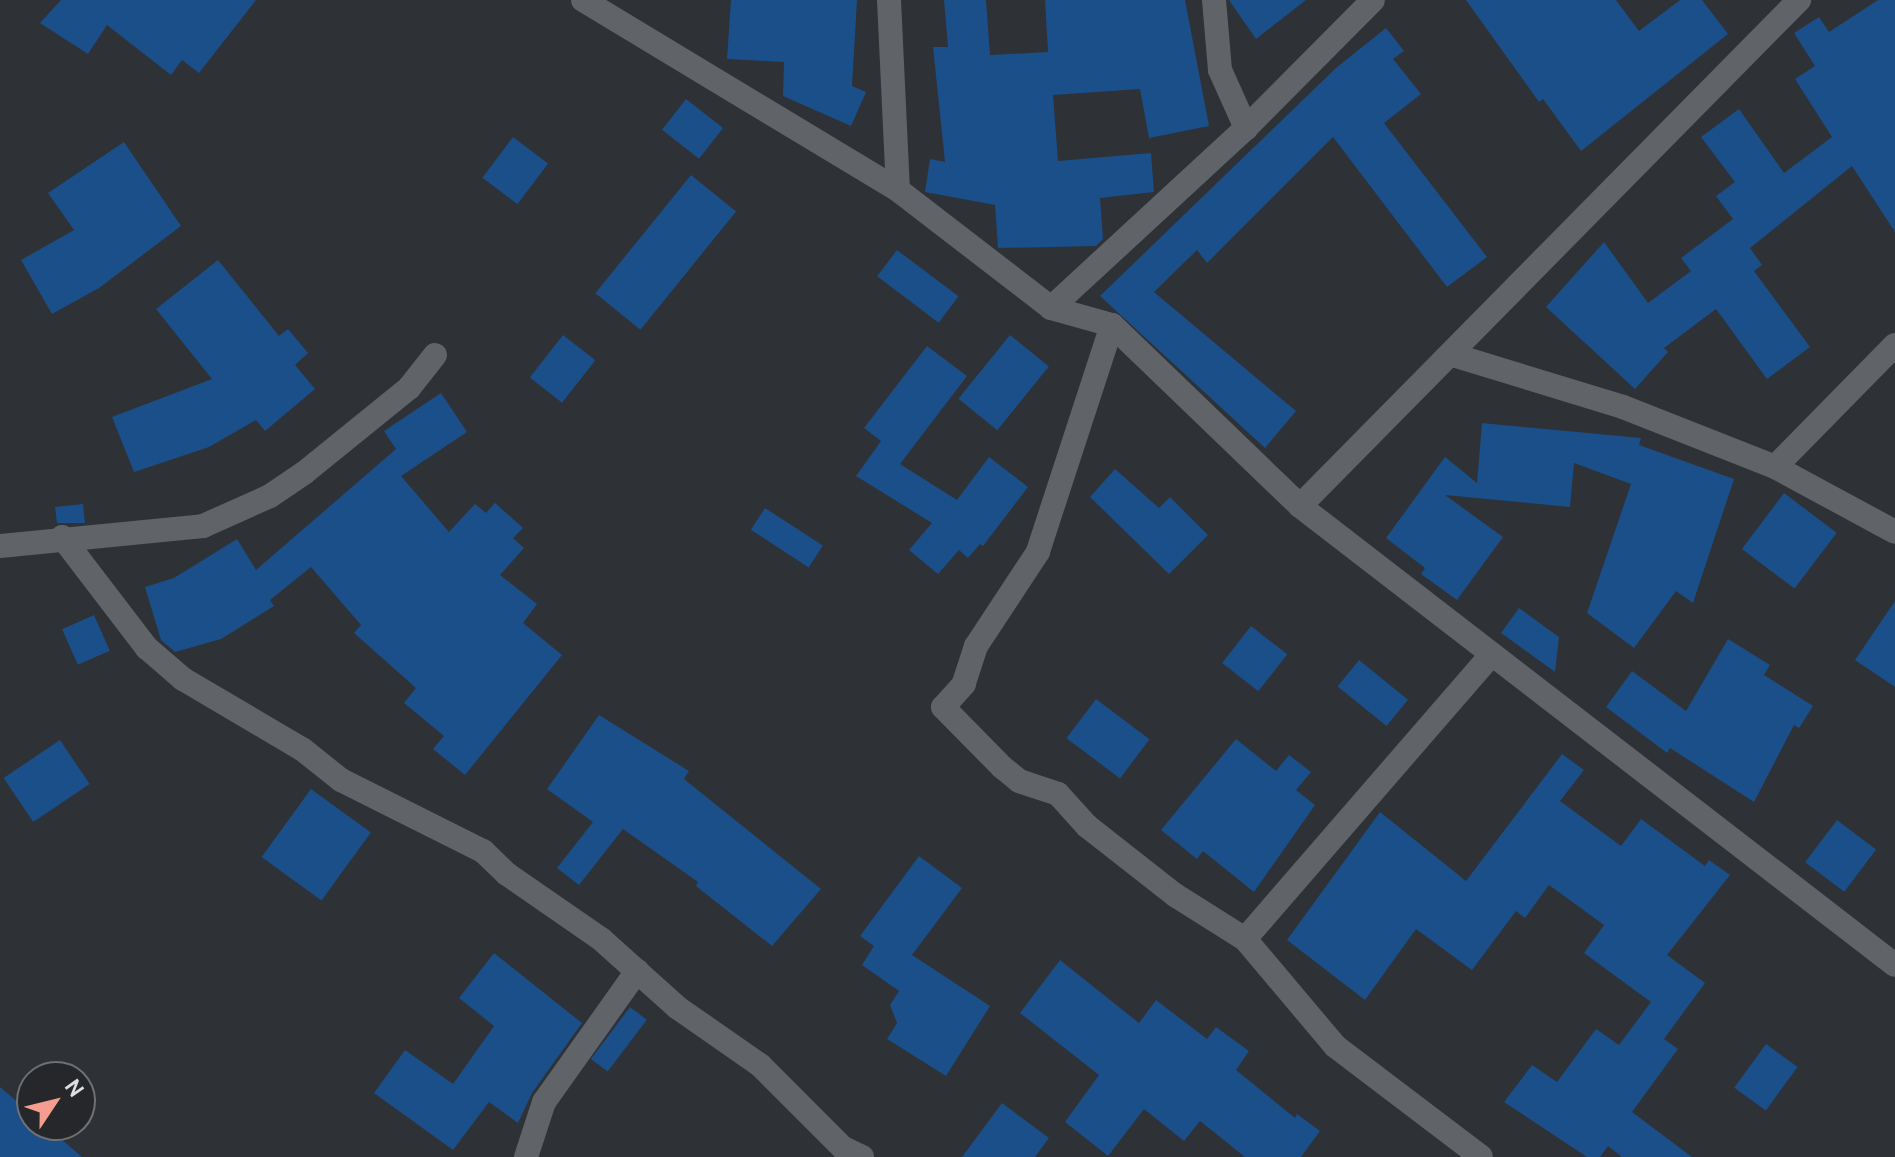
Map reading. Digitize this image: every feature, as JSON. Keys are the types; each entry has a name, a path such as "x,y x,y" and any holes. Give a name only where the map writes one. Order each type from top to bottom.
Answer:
{"street":[{"path":"583,0 898,190 1051,308 1112,325 1300,506 1490,656 1895,965"},
{"path":"889,0 898,190"},
{"path":"1214,0 1220,70 1246,128"},
{"path":"1051,308 1246,128 1373,0"},
{"path":"1300,506 1453,355 1799,0"},
{"path":"1112,325 1038,552 976,646 964,684 943,707 1019,781 1058,794 1087,826 1175,895 1245,939 1335,1046 1481,1157"},
{"path":"1775,467 1895,345"},
{"path":"0,546 62,537 203,526 270,496 409,388 435,355"},
{"path":"1453,355 1623,407 1775,467 1895,532"},
{"path":"62,537 147,648 183,679 302,749 341,780 483,851 507,874 601,939 678,1008 760,1065 843,1148 862,1157"},
{"path":"1245,939 1490,656"},
{"path":"526,1157 544,1102 637,971"}],"building":[{"path":"61,0 256,0 199,73 182,60 171,75 107,25 88,54 40,23"},
{"path":"731,0 857,0 852,86 866,92 851,126 783,96 784,62 727,59"},
{"path":"944,0 986,0 990,55 1048,52 1045,0 1185,0 1209,126 1149,138 1140,89 1053,95 1058,161 1151,153 1154,192 1100,198 1103,239 1096,246 998,248 995,205 925,192 930,159 945,162 933,47 948,47"},
{"path":"1229,0 1306,0 1256,39"},
{"path":"1466,0 1616,0 1639,31 1680,0 1702,0 1728,34 1581,151 1543,99 1539,102"},
{"path":"1878,0 1895,0 1895,232 1852,166 1750,248 1762,265 1754,271 1810,347 1767,379 1716,309 1664,348 1668,352 1635,389 1546,307 1604,242 1648,303 1691,271 1681,258 1733,219 1716,196 1735,182 1701,137 1739,109 1784,173 1832,137 1795,79 1815,66 1794,33 1819,17 1829,32"},
{"path":"1386,28 1404,51 1393,59 1421,94 1384,123 1487,257 1447,287 1333,137 1207,263 1197,250 1154,292 1296,411 1265,448 1100,296 1336,68"},
{"path":"686,99 723,128 699,159 662,130"},
{"path":"513,137 548,163 517,204 482,178"},
{"path":"124,142 181,226 99,288 52,314 21,260 74,230 48,193"},
{"path":"691,175 736,212 640,330 595,293"},
{"path":"897,250 958,296 939,323 877,276"},
{"path":"218,260 279,336 288,329 308,353 295,365 315,389 265,431 256,420 209,447 134,472 112,417 212,379 156,309"},
{"path":"563,335 595,360 562,403 530,378"},
{"path":"1010,335 1049,366 997,430 958,399"},
{"path":"927,346 967,376 900,464 957,500 989,457 1028,487 983,546 980,544 968,558 959,550 938,574 909,550 932,523 856,476 881,441 864,428"},
{"path":"441,393 467,432 401,476 449,532 475,504 486,513 495,503 523,528 513,538 524,548 500,575 537,604 523,623 562,655 465,775 433,749 444,736 404,703 416,688 354,633 361,625 311,567 270,600 274,606 221,639 175,652 161,640 145,587 174,578 237,539 256,570 396,449 384,431"},
{"path":"1482,423 1641,438 1639,445 1734,479 1693,603 1676,591 1634,648 1587,613 1631,484 1574,463 1570,507 1445,495 1503,537 1457,600 1421,574 1425,568 1386,538 1445,457 1477,483"},
{"path":"1115,469 1159,508 1170,497 1208,535 1169,574 1090,497"},
{"path":"1784,493 1837,533 1795,589 1742,549"},
{"path":"83,504 85,523 57,523 55,507"},
{"path":"765,508 823,546 809,567 751,530"},
{"path":"1895,601 1895,687 1855,660"},
{"path":"1519,608 1559,637 1555,672 1501,633"},
{"path":"94,615 110,651 78,665 62,629"},
{"path":"1251,626 1287,654 1258,691 1222,663"},
{"path":"1728,639 1770,665 1764,675 1813,706 1799,728 1794,725 1754,802 1670,748 1667,753 1606,707 1632,671 1686,711"},
{"path":"1359,660 1408,700 1387,726 1338,686"},
{"path":"1096,699 1150,739 1120,778 1067,738"},
{"path":"599,715 689,771 684,779 821,889 772,946 696,886 698,882 623,829 579,885 557,868 593,822 547,789"},
{"path":"1236,739 1276,771 1289,755 1311,772 1296,790 1315,805 1254,892 1203,851 1197,859 1161,830"},
{"path":"60,740 90,784 33,822 4,778"},
{"path":"1562,754 1584,770 1560,801 1621,846 1641,819 1705,866 1709,860 1730,875 1667,955 1705,983 1664,1039 1678,1049 1632,1112 1692,1157 1622,1157 1608,1146 1600,1157 1587,1157 1504,1102 1532,1065 1557,1082 1596,1029 1619,1045 1651,1002 1584,953 1604,925 1549,885 1525,918 1516,911 1472,970 1416,929 1365,1000 1287,940 1380,812 1466,881"},
{"path":"311,789 371,832 321,900 262,857"},
{"path":"1837,820 1876,849 1844,892 1805,862"},
{"path":"919,856 962,888 912,955 990,1006 946,1076 887,1039 897,1023 890,1005 899,991 862,965 874,946 860,936"},
{"path":"494,953 582,1023 532,1093 518,1123 489,1102 453,1150 374,1093 405,1050 453,1084 494,1026 459,998"},
{"path":"1060,960 1139,1023 1156,1000 1207,1039 1216,1027 1249,1051 1236,1070 1295,1118 1297,1114 1320,1131 1301,1157 1245,1157 1200,1121 1184,1141 1144,1109 1108,1156 1065,1122 1099,1075 1020,1013"},
{"path":"630,1007 647,1020 608,1072 591,1059"},
{"path":"1766,1044 1798,1067 1766,1111 1734,1088"},
{"path":"0,1087 16,1100 16,1141 64,1141 82,1157 0,1157"},
{"path":"1002,1103 1049,1138 1035,1157 962,1157"}]}
